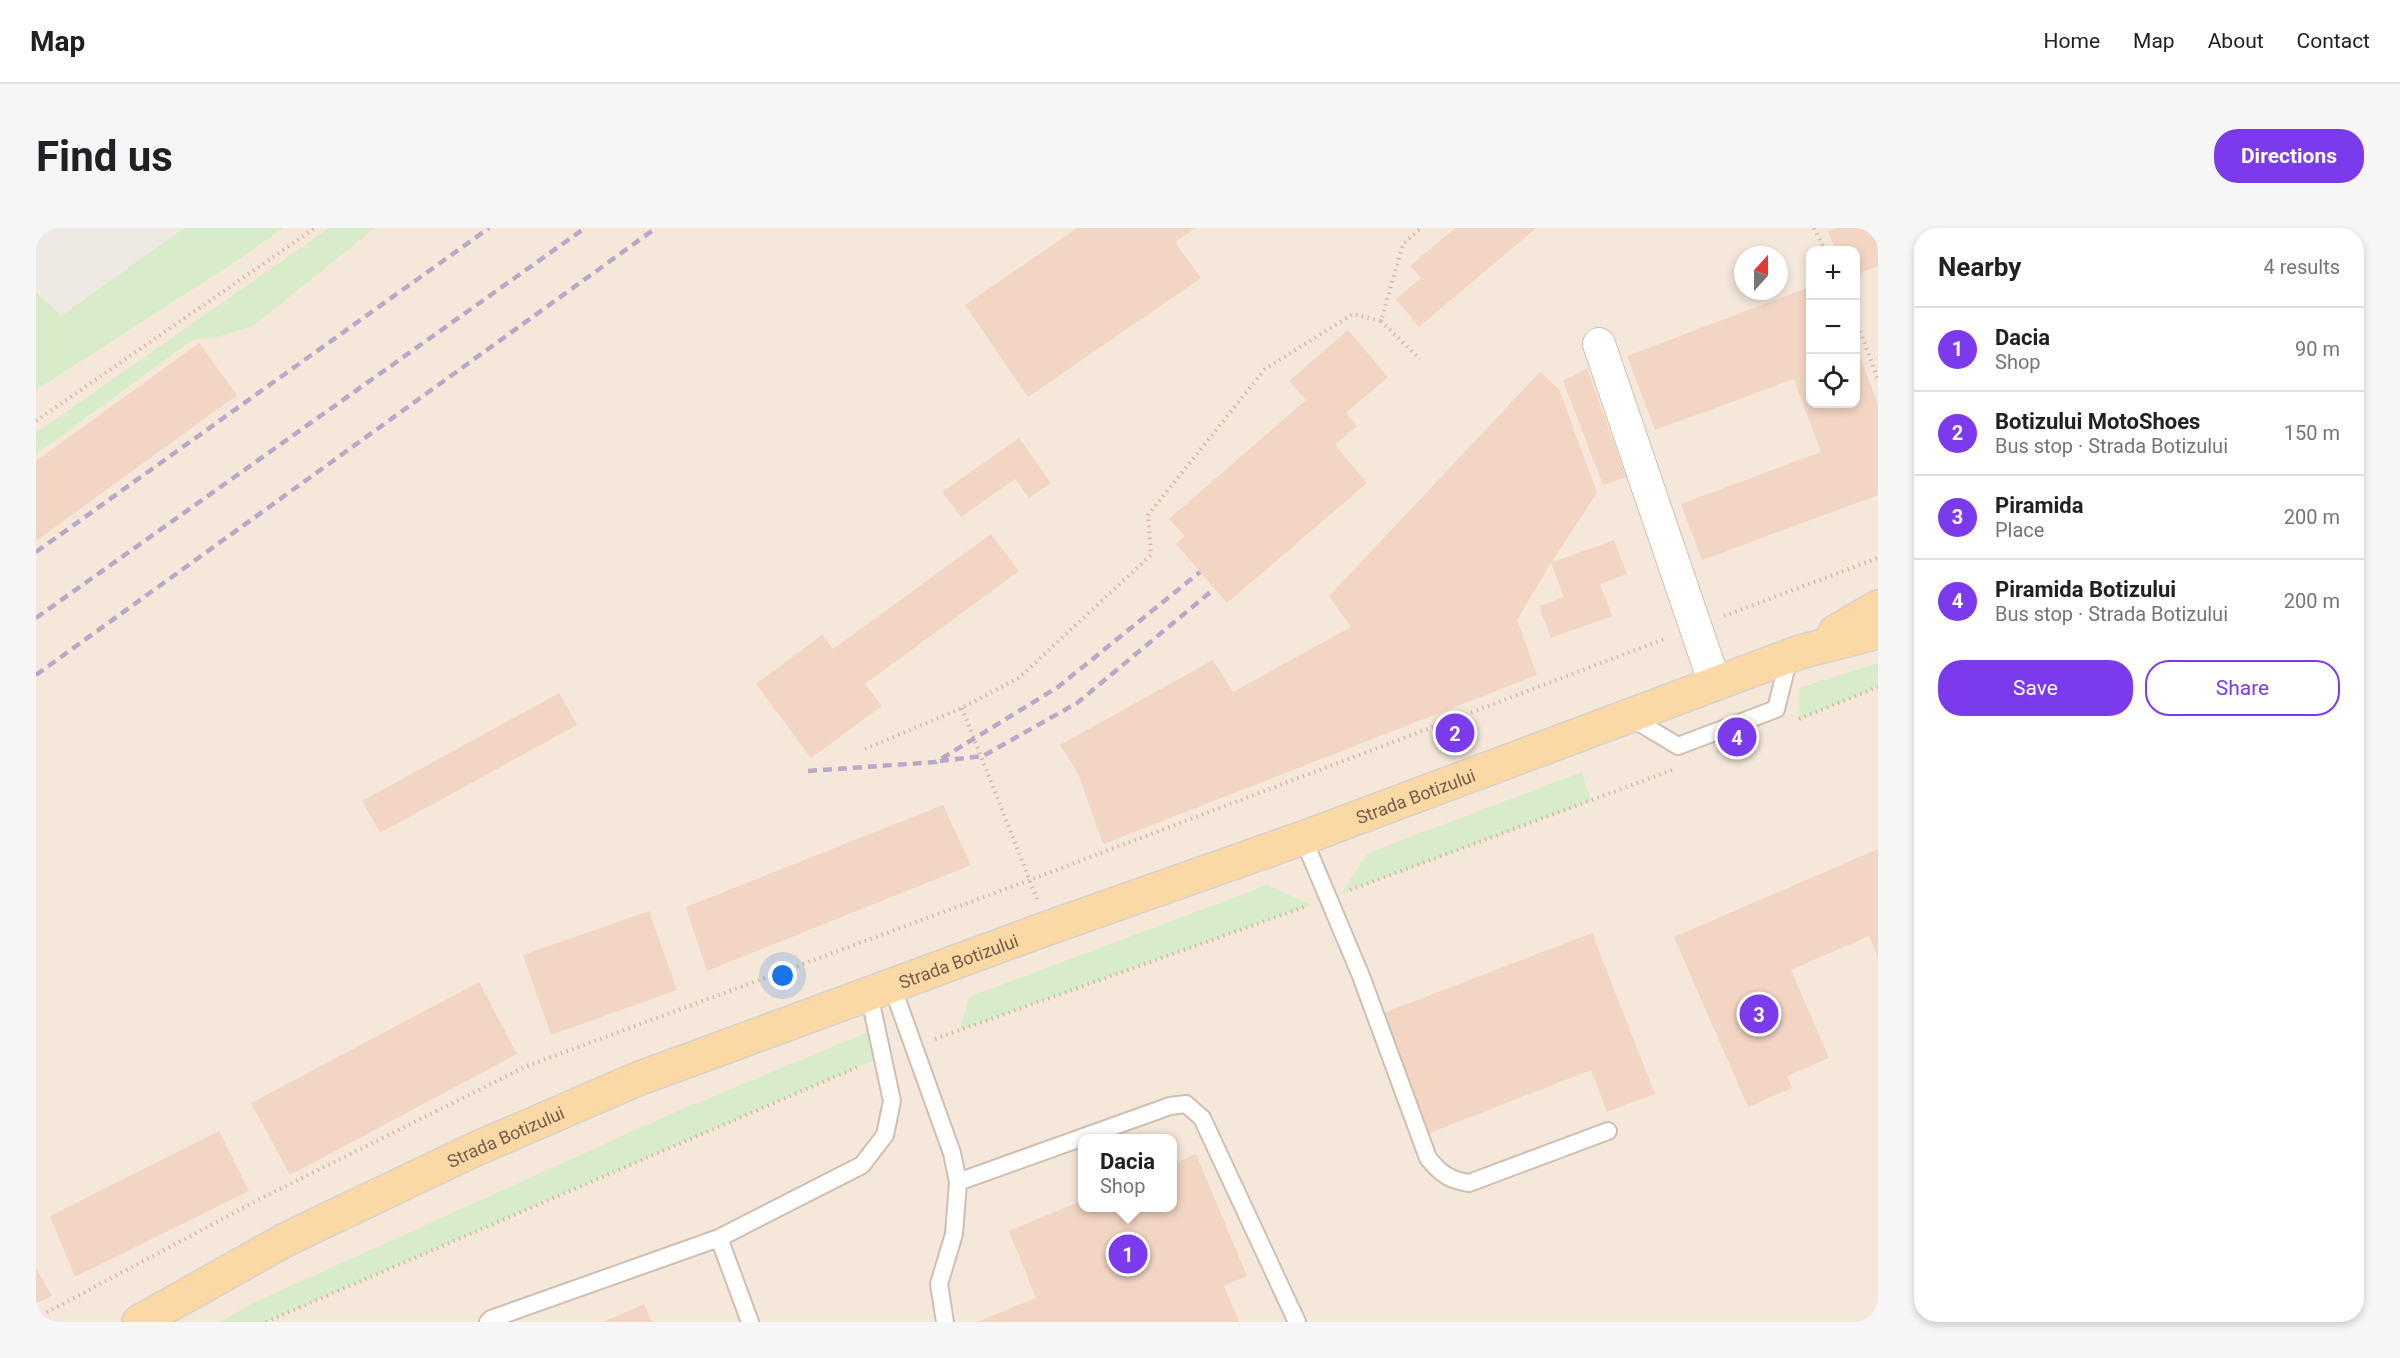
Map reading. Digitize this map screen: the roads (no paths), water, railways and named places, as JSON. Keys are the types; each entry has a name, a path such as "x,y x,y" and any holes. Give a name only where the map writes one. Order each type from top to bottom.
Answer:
{"main road":[{"name":"Strada Botizului","path":"1794,654 1878,607"},
{"name":"Strada Botizului","path":"139,1322 285,1240 469,1152 635,1080 1303,838 1794,654 1878,632"}],"street":[{"path":"1599,344 1715,684"}],"lane":[{"path":"1628,716 1678,746 1776,709 1794,654"},
{"path":"1303,838 1361,976 1428,1158 1439,1172 1454,1181 1469,1183 1608,1131"},
{"path":"880,990 914,1047 952,1153 958,1182 954,1234 939,1284 945,1322"},
{"path":"488,1322 719,1238 862,1165 885,1135 892,1101 881,1057 880,990"},
{"path":"1092,1134 1170,1106 1186,1104 1202,1118 1298,1322"},
{"path":"958,1182 1078,1139"},
{"path":"719,1238 750,1322"}],"railway":[{"path":"36,552 489,228"},
{"path":"36,618 585,228"},
{"path":"36,675 656,228"},
{"path":"808,771 936,762 1058,687 1200,572"},
{"path":"940,761 983,756 1077,703 1214,589"}],"place":[{"name":"Botizului MotoShoes","path":"1455,733"},
{"name":"Piramida Botizului","path":"1737,737"},
{"name":"Piramida","path":"1759,1014"},
{"name":"Dacia","path":"1128,1254"}]}
